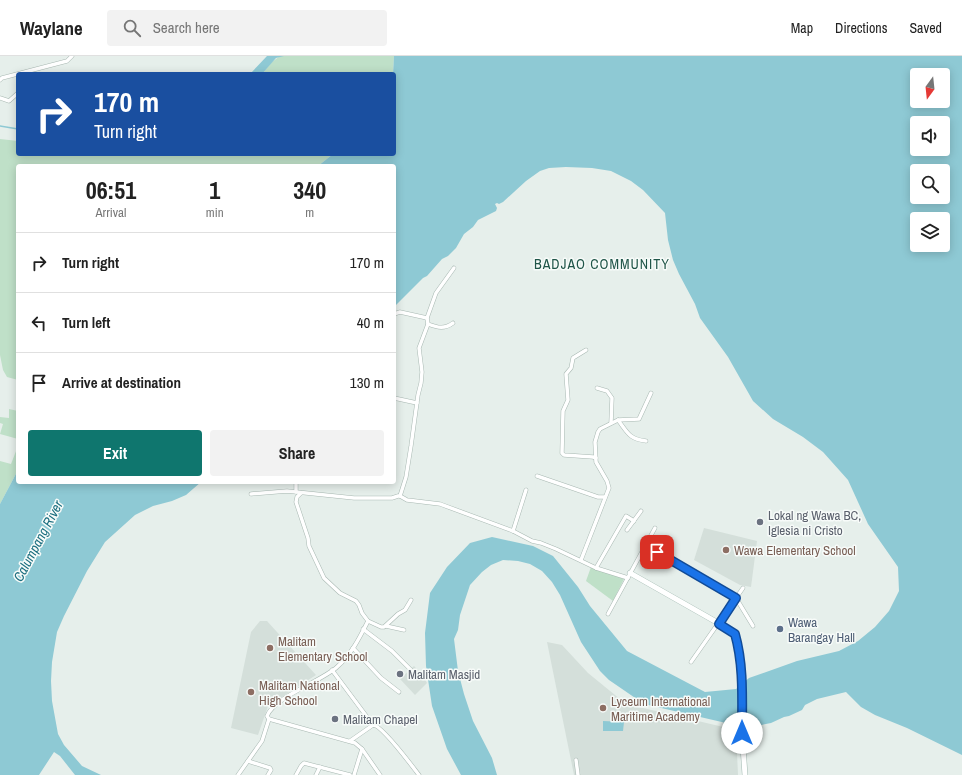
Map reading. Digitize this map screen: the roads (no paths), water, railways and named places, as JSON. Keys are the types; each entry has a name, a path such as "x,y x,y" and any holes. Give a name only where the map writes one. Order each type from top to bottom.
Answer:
{"street":[{"path":"28,72 66,61 72,56"},
{"path":"0,80 2,78 16,75"},
{"path":"0,98 9,101 16,95"},
{"path":"400,496 406,478 422,372 419,348 428,324 427,318 436,293 454,268"},
{"path":"396,313 400,312 427,318"},
{"path":"428,324 446,328 453,323"},
{"path":"586,350 574,358 571,368 566,374 568,400 563,411 562,453 564,455 596,458"},
{"path":"597,388 607,391 612,398 611,423"},
{"path":"581,560 606,497 608,484 598,466 596,458 595,442 598,432 600,429 618,420 639,419 651,393"},
{"path":"396,398 417,403"},
{"path":"618,420 631,437 646,441"},
{"path":"537,476 598,497 606,497"},
{"path":"296,484 298,492 296,502 308,538 309,546 324,578 340,593 356,601 362,614 368,620 381,627 386,626 404,630"},
{"path":"513,531 526,490"},
{"path":"251,494 298,492 354,498 392,498 400,496 407,500 440,504 513,531 532,542 542,543 596,568 629,576 719,624 735,634 741,666 742,733 745,775"},
{"path":"627,530 641,511"},
{"path":"596,568 626,516 634,521"},
{"path":"608,614 655,528"},
{"path":"646,545 736,598 753,626"},
{"path":"692,662 743,588"},
{"path":"386,626 398,614 405,610 410,600"},
{"path":"238,775 262,741 269,719 269,711 290,695 337,668 353,648 368,620"},
{"path":"363,630 392,650 416,675"},
{"path":"353,648 382,678 399,692"},
{"path":"332,670 373,725 377,726 394,743 419,775"},
{"path":"269,719 355,743 362,749 380,775"},
{"path":"350,741 373,725"},
{"path":"354,775 362,749"},
{"path":"576,760 578,775"},
{"path":"248,761 270,768 271,770 268,775"},
{"path":"296,775 304,763 350,775"},
{"path":"316,775 320,767"}],"water":[{"path":"267,56 284,56 276,58 264,72 252,72"},
{"path":"394,56 962,56 962,755 907,728 875,715 861,707 846,692 817,699 805,705 802,710 789,716 771,723 756,726 739,726 644,704 609,680 600,671 581,642 560,595 552,582 542,571 530,564 518,561 503,560 491,565 470,585 460,615 458,630 454,639 458,671 464,694 473,721 492,758 497,775 461,775 447,749 432,706 426,666 425,633 430,593 447,567 470,543 492,537 533,546 553,556 578,587 590,606 627,651 705,692 736,689 749,678 797,661 839,651 858,641 875,627 889,611 899,591 898,567 868,524 848,480 823,452 803,437 773,419 753,401 728,357 700,318 695,304 679,274 673,260 668,240 665,213 643,190 631,181 611,171 592,168 566,167 549,168 540,171 526,181 503,202 495,204 497,208 496,211 478,220 473,227 464,234 456,248 448,256 442,259 427,276 423,278 396,305 396,164 320,164 330,156 396,156 396,72 393,72"},
{"name":"Calumpang River","path":"16,474 16,484 199,484 186,495 172,501 153,506 135,515 105,542 87,571 57,632 52,662 51,681 52,701 58,734 64,745 82,766 101,775 75,775 60,756 54,752 39,775 0,775 0,504"},
{"path":"603,721 624,722 623,731 603,731"}],"waterway":[{"path":"0,126 16,129"}],"place":[{"name":"Lokal ng Wawa BC, Iglesia ni Cristo","path":"760,522"},
{"name":"Wawa Elementary School","path":"726,550"},
{"name":"Wawa Barangay Hall","path":"780,629"},
{"name":"Malitam Elementary School","path":"270,648"},
{"name":"Malitam Masjid","path":"400,674"},
{"name":"Malitam National High School","path":"251,692"},
{"name":"Lyceum International Maritime Academy","path":"603,708"},
{"name":"Malitam Chapel","path":"335,719"}],"district":[{"name":"BADJAO COMMUNITY","path":"602,264"}]}
